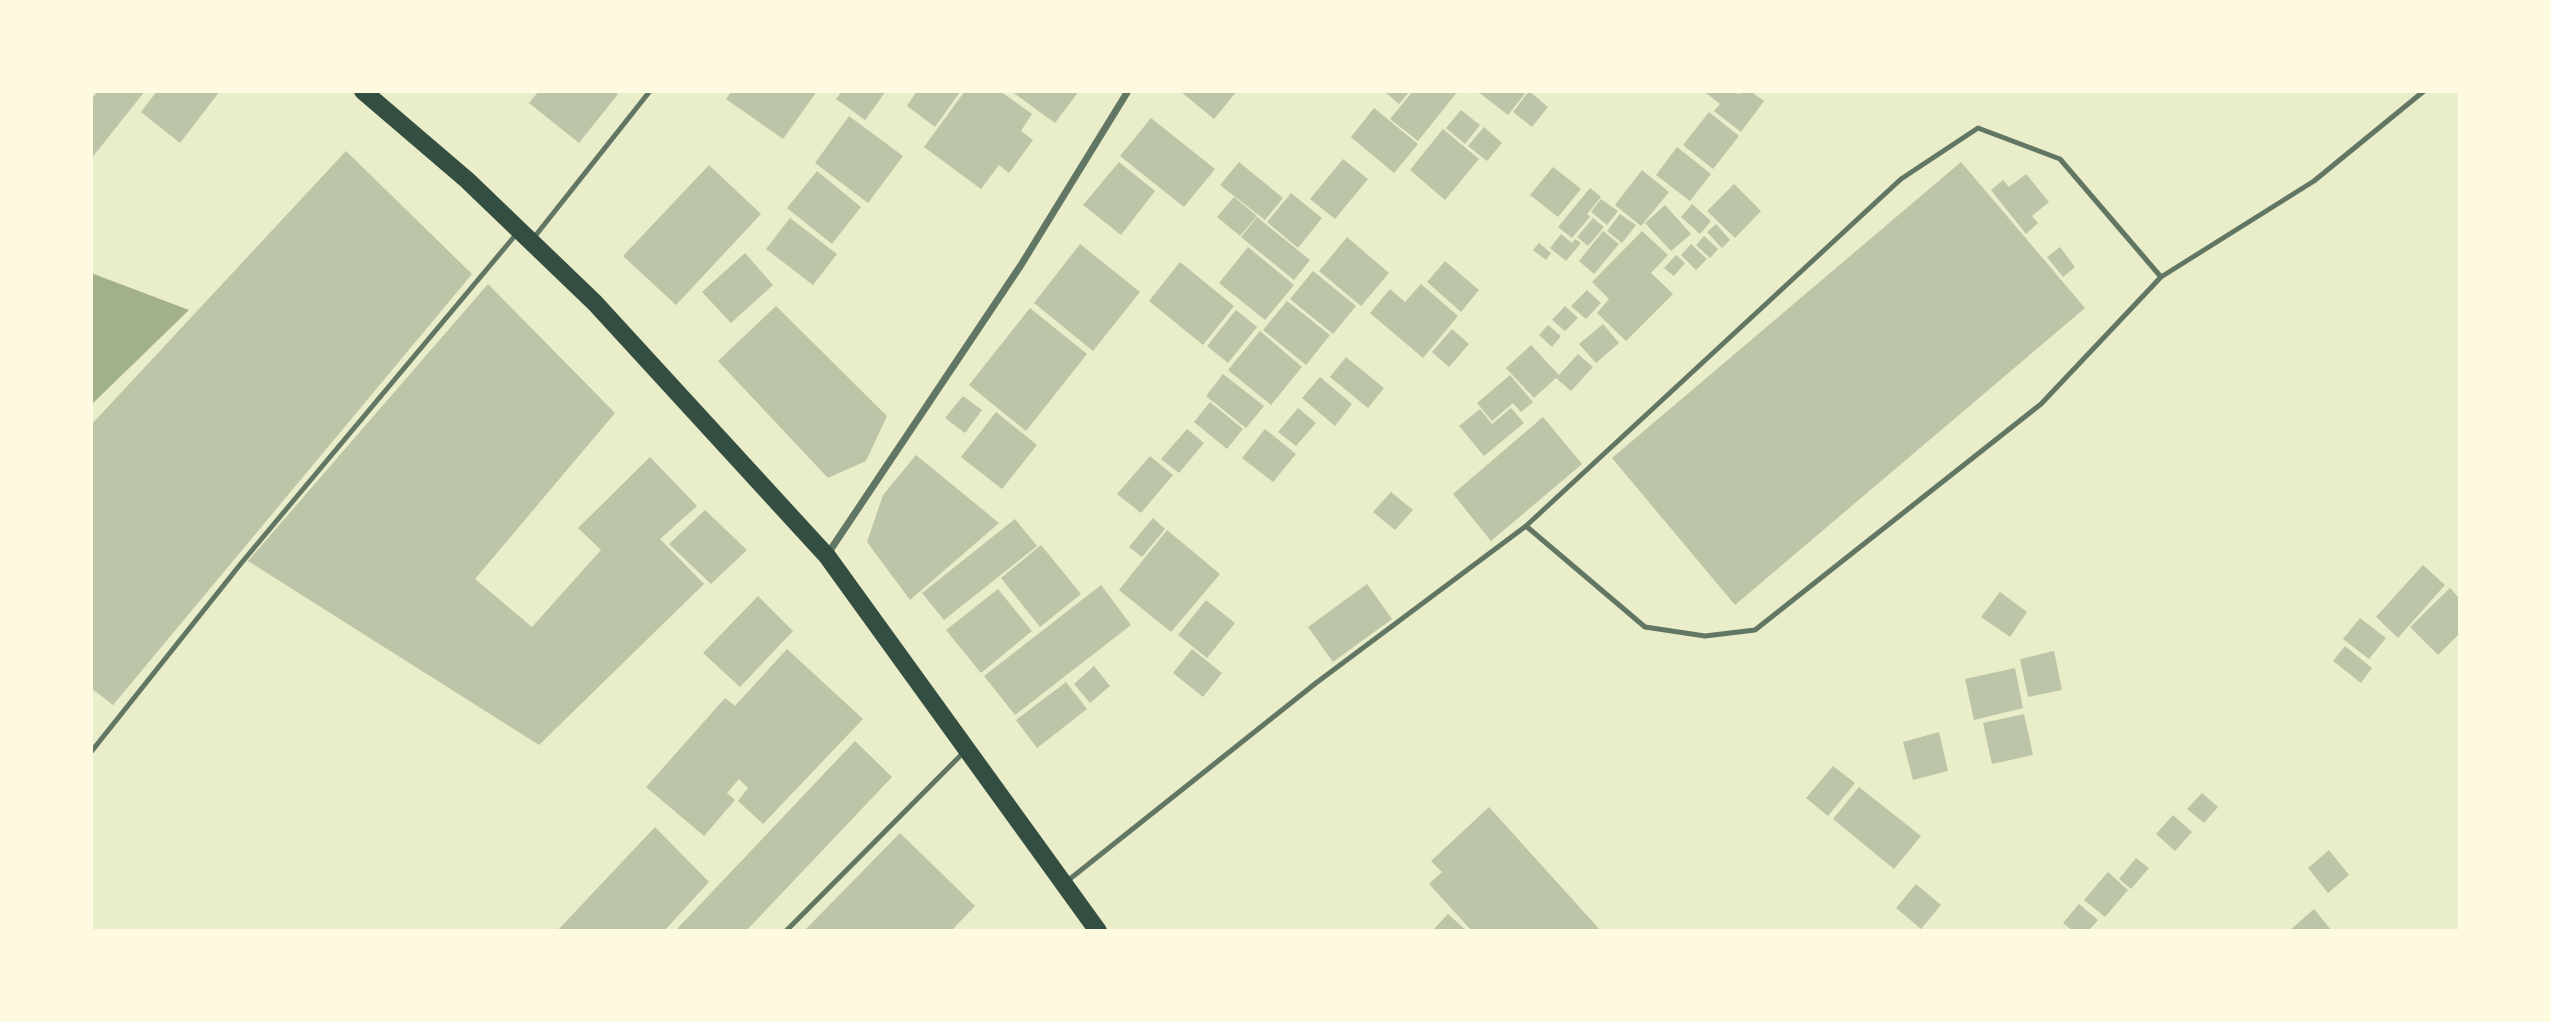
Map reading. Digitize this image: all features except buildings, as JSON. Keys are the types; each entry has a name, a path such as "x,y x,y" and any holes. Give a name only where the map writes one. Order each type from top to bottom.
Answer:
{"main road":[{"path":"363,91 526,235 648,358 827,556 969,748 1098,931"}],"street":[{"path":"827,556 1021,265 1128,91"}],"lane":[{"path":"91,752 243,561 650,91"},
{"path":"1527,526 1645,627 1705,636 1755,630 2041,404 2161,277 2314,181 2424,91"},
{"path":"1064,883 1316,683 1527,526 1901,179 1978,128 2060,159 2161,277"},
{"path":"786,931 969,748"}],"shaded area":[{"path":"91,273 189,310 91,405"}]}
